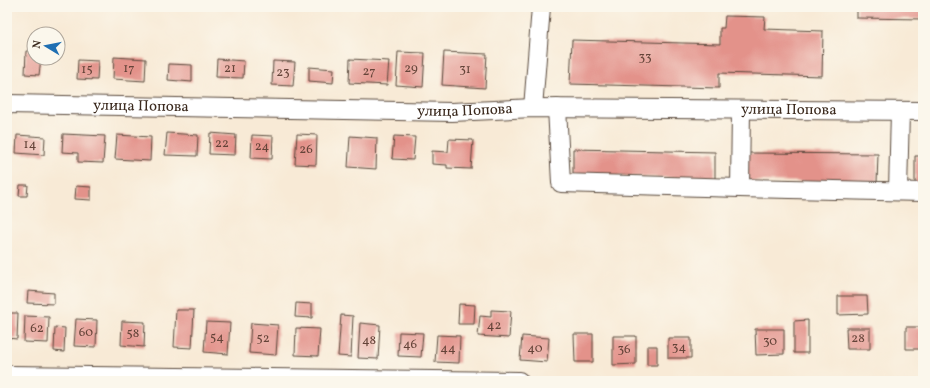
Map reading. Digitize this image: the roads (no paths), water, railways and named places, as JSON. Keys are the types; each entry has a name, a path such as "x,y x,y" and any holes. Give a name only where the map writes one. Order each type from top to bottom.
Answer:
{"street":[{"path":"533,108 541,7"},
{"name":"улица Попова","path":"7,104 452,112 533,108 923,111"},
{"path":"557,108 561,183 923,192"},
{"path":"740,188 742,110"},
{"path":"898,191 900,111"},
{"path":"7,375 520,381"}]}
